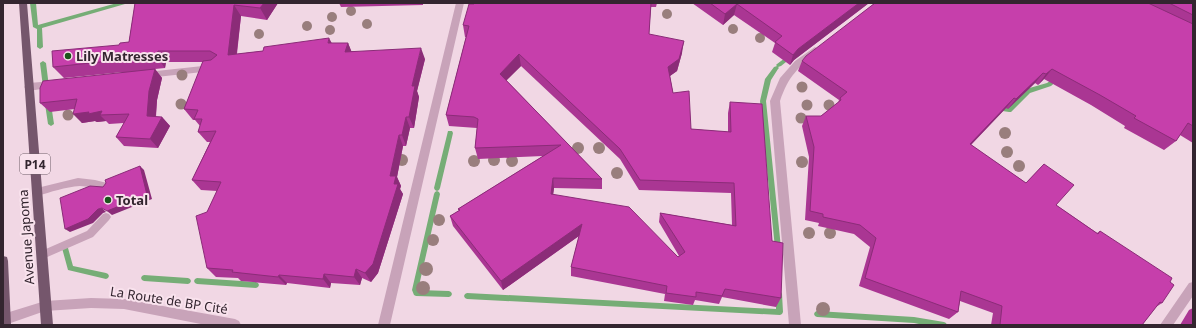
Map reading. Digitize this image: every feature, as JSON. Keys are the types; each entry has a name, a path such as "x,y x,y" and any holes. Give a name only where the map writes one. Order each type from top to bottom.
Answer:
{"main road":[{"name":"Avenue Japoma","path":"23,3 47,325"},
{"name":"Avenue Japoma","path":"3,261 5,322"}],"street":[{"path":"384,325 460,3"},
{"path":"795,325 775,101 783,80 798,63 822,44"},
{"path":"140,75 218,67"},
{"path":"29,87 61,83"},
{"path":"1166,325 1193,287"},
{"name":"La Route de BP Cité","path":"5,322 45,306 91,303 124,304 235,325"}],"lane":[{"path":"37,192 76,182 92,181 104,186"},
{"path":"42,255 90,234 106,217"}],"building":[{"path":"135,3 264,3 260,8 234,5 228,55 263,51 264,47 329,38 328,43 348,43 345,52 421,48 412,86 415,86 409,117 406,117 402,135 399,135 390,176 396,176 394,184 398,184 373,264 365,273 356,269 354,277 324,274 323,279 279,275 278,277 232,272 233,270 207,268 196,216 207,212 221,182 192,180 216,131 198,132 202,119 194,119 198,110 184,109 203,61 211,60 217,55 210,51 158,51 156,56 53,67 52,51 119,45 120,43 129,42"},
{"path":"651,3 649,34 684,41 679,59 668,67 673,93 689,91 691,129 731,132 730,102 762,104 772,241 783,243 781,298 725,289 722,296 696,292 696,297 666,293 667,286 571,267 582,224 501,281 450,216 460,210 458,209 561,145 475,148 478,119 474,117 446,115 469,26 463,25 469,4","holes":["519,54 620,149 640,180 734,183 736,226 660,213 685,252 678,257 629,207 551,194 553,178 602,179 500,74"]},
{"path":"710,3 859,3 798,49 793,55 775,42 782,36 737,4 725,14"},
{"path":"875,3 1148,3 1193,24 1193,126 1188,123 1176,141 1134,118 1136,116 1100,95 1052,69 1046,74 1043,73 1016,99 1014,98 970,144 1026,183 1044,164 1074,185 1056,205 1098,234 1100,231 1172,278 1170,282 1174,285 1162,303 1160,302 1142,325 1000,325 1002,306 961,291 958,312 865,278 876,238 860,225 823,217 823,214 810,211 814,147 806,116 821,116 841,100 840,98 847,92 802,61 806,56"},
{"path":"1169,3 1193,3 1193,15"},
{"path":"155,69 149,91 147,116 162,117 150,139 116,137 129,114 100,115 102,111 88,114 89,112 73,114 77,99 40,103 40,88 43,81"},
{"name":"Total","path":"140,166 147,195 107,211 102,208 98,209 88,219 65,229 60,198 90,186 103,187 106,183 105,180"}],"waterway":[{"path":"33,3 36,27 39,27"},
{"path":"39,27 123,3"},
{"path":"39,27 40,47"},
{"path":"779,65 789,57"},
{"path":"43,63 46,87"},
{"path":"776,68 768,79 763,101 778,248"},
{"path":"998,108 1009,110 1028,91 1049,85 1057,78"},
{"path":"48,104 51,124"},
{"path":"437,188 450,133"},
{"path":"437,194 415,290 416,293 449,294"},
{"path":"65,248 70,268 106,276"},
{"path":"144,278 188,281"},
{"path":"197,281 256,285"},
{"path":"467,296 780,312 779,294"},
{"path":"817,314 914,320 944,325"}],"place":[{"name":"Lily Matresses","path":"68,56"},
{"name":"Total","path":"108,200"}]}
